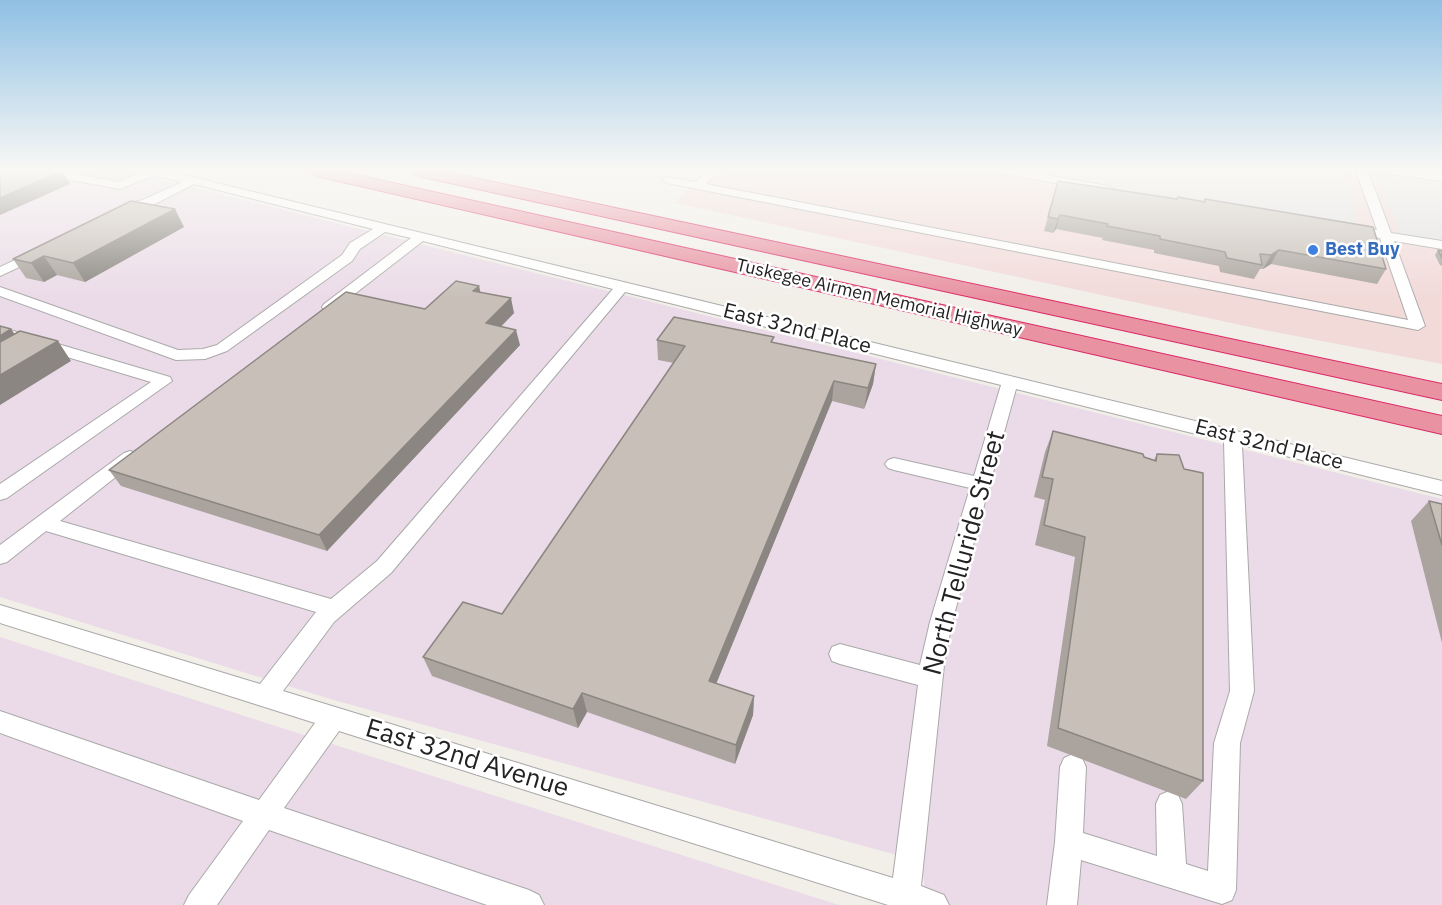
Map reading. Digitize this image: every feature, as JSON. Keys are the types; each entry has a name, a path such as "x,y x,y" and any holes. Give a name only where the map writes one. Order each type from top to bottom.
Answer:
{"highway":[{"name":"Tuskegee Airmen Memorial Highway","path":"501,213 1442,425"},
{"name":"Tuskegee Airmen Memorial Highway","path":"615,213 1442,392"}],"street":[{"path":"111,216 117,213"},
{"name":"East 32nd Place","path":"323,213 1442,488"},
{"path":"838,213 1418,326 1377,213"},
{"path":"0,291 176,355 205,354 222,348 347,258 355,246 383,228"},
{"path":"1343,228 1442,245"},
{"path":"317,316 421,237"},
{"path":"0,272 51,247"},
{"path":"265,696 327,616 384,567 589,323 623,286"},
{"path":"0,332 164,381 0,494"},
{"name":"North Telluride Street","path":"905,901 931,678 941,622 1010,382"},
{"path":"1069,842 1222,891 1227,743 1242,692 1233,436"},
{"path":"0,556 147,444"},
{"path":"894,465 981,484"},
{"path":"43,523 335,609"},
{"name":"East 32nd Avenue","path":"0,614 334,717 905,901 934,905"},
{"path":"840,654 931,678"},
{"path":"199,905 334,717"},
{"path":"0,722 529,905"},
{"path":"1062,905 1069,842 1073,767"},
{"path":"1169,804 1173,875"}],"shaded area":[{"path":"0,213 296,213 1442,499 1442,905 926,905 922,862 330,699 0,597"},
{"path":"722,213 1442,213 1442,364 1259,329"},
{"path":"1244,213 1355,213 1361,233"},
{"path":"1392,213 1442,213 1442,241 1400,234"},
{"path":"0,637 288,730 839,905 0,905"}],"building":[{"path":"106,213 167,213 73,263 44,256 31,263 13,259"},
{"path":"1049,213 1290,213 1373,227 1386,269 1279,250 1271,255 1260,254 1262,265 1227,258 1225,252 1160,239 1160,236 1107,226 1108,224 1060,215 1058,219 1048,217"},
{"path":"456,281 479,286 473,291 511,298 486,323 516,330 319,535 109,470 346,292 425,309"},
{"path":"674,317 774,337 771,342 876,364 868,388 834,381 709,681 754,696 736,745 582,693 573,709 423,657 463,602 502,614 685,346 657,340"},
{"path":"0,326 11,329 0,336"},
{"path":"20,331 58,341 0,375 0,342"},
{"path":"1053,431 1143,454 1144,457 1156,461 1157,454 1179,455 1184,469 1203,473 1203,781 1058,728 1085,537 1044,525 1053,479 1042,477"},
{"path":"1429,501 1442,504 1442,545"}],"place":[{"name":"Best Buy","path":"1313,250"}]}
